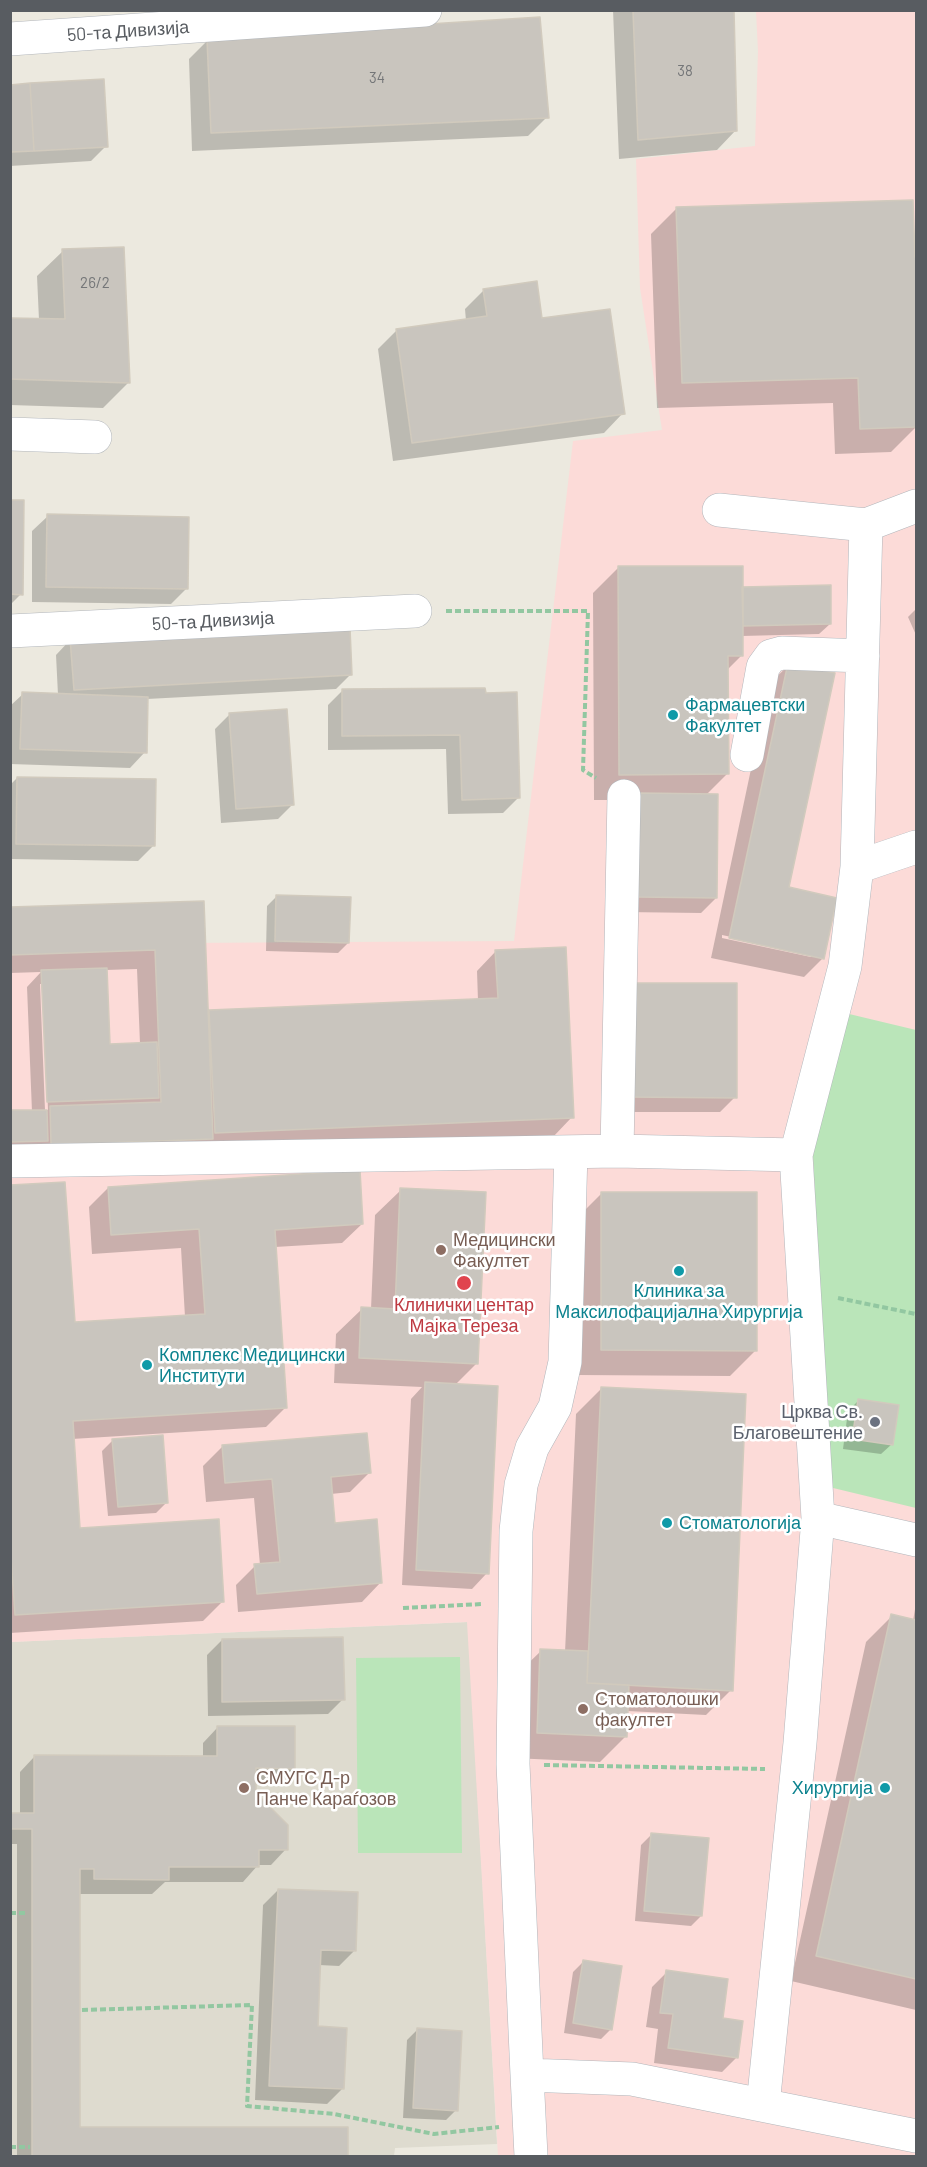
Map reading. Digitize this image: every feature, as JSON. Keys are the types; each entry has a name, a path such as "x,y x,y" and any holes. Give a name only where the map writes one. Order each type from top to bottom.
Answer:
{"street":[{"name":"50-та Дивизија","path":"10,39 425,10"},
{"path":"10,434 95,437"},
{"path":"719,510 866,525 916,506"},
{"path":"763,2105 797,1769 818,1518 796,1155 845,966 857,867 866,525"},
{"name":"50-та Дивизија","path":"10,631 415,611"},
{"path":"747,755 763,667 771,656 782,653 863,656"},
{"path":"617,1151 624,796"},
{"path":"857,867 916,847"},
{"path":"10,1161 617,1151 796,1155"},
{"path":"531,2157 513,1764 516,1531 521,1485 532,1448 555,1407 565,1362 571,1152"},
{"path":"818,1518 916,1540"},
{"path":"527,2075 632,2079 916,2136"}],"path":[{"path":"415,611 588,611 583,770 624,796"},
{"path":"803,1291 916,1314"},
{"path":"403,1608 514,1603"},
{"path":"513,1764 797,1769"},
{"path":"10,1913 28,1913"},
{"path":"82,2010 252,2005 247,2106 334,2114 434,2134 529,2124"},
{"path":"10,2147 30,2147"}],"shaded area":[{"name":"Клинички центар Мајка Тереза","path":"756,11 916,11 916,2156 498,2156 467,1622 11,1642 10,944 514,941 573,441 662,430 640,288 636,159 755,146 758,51"},
{"name":"СМУГС Д-р Панче Караѓозов","path":"468,1622 497,2144 395,2148 394,2156 11,2156 10,1642"}],"green space":[{"path":"845,1013 916,1030 916,1508 829,1487 813,1156"},
{"path":"460,1657 462,1853 358,1853 356,1658"}],"building":[{"path":"633,10 734,10 737,131 638,140"},
{"path":"540,17 549,118 211,133 207,38"},
{"path":"104,79 108,147 34,151 30,83"},
{"path":"30,83 34,151 10,152 10,85"},
{"path":"913,200 916,257 916,427 860,429 858,378 682,383 676,207"},
{"path":"124,247 130,383 10,379 10,318 65,319 62,249"},
{"path":"537,281 542,318 610,309 625,414 412,443 396,329 487,316 483,289"},
{"path":"10,500 24,500 23,595 10,594"},
{"path":"47,514 189,517 188,589 46,587"},
{"name":"Фармацевтски Факултет","path":"618,566 743,566 743,656 728,656 729,774 619,775"},
{"path":"831,585 831,624 743,626 742,587"},
{"path":"350,628 352,675 74,690 70,638"},
{"path":"788,663 835,673 789,887 837,898 824,959 729,938"},
{"path":"485,688 486,693 517,692 520,798 462,800 460,735 342,736 342,689"},
{"path":"22,692 148,697 147,753 20,749"},
{"path":"287,709 294,805 236,809 229,713"},
{"path":"17,777 156,779 155,846 16,844"},
{"path":"638,793 718,794 717,898 638,897"},
{"path":"276,895 351,897 349,943 275,941"},
{"path":"204,901 213,1139 51,1145 50,1106 161,1102 155,950 10,955 10,907"},
{"path":"566,947 574,1118 215,1133 209,1010 498,998 495,950"},
{"path":"107,968 110,1044 157,1042 159,1098 47,1102 41,970"},
{"path":"628,983 737,983 737,1098 628,1097"},
{"path":"10,1110 47,1110 48,1141 10,1142"},
{"name":"Комплекс Медицински Институти","path":"360,1170 363,1224 275,1230 287,1408 73,1421 80,1528 219,1519 224,1602 15,1615 10,1543 10,1185 65,1182 75,1322 205,1314 199,1229 111,1235 108,1187"},
{"name":"Медицински Факултет","path":"400,1188 486,1192 478,1364 359,1358 361,1307 395,1309"},
{"name":"Клиника за Максилофацијална Хирургија","path":"601,1192 757,1192 757,1351 601,1350"},
{"path":"425,1382 498,1386 489,1574 416,1570"},
{"name":"Стоматологија","path":"601,1387 746,1394 733,1691 587,1683"},
{"name":"Црква Св. Благовештение","path":"858,1399 899,1405 893,1445 852,1439"},
{"path":"367,1433 371,1473 331,1477 335,1523 377,1519 382,1583 257,1594 254,1564 280,1562 272,1479 225,1483 222,1445"},
{"path":"163,1435 168,1503 118,1507 112,1439"},
{"name":"Хирургија","path":"891,1614 916,1620 916,1979 816,1956"},
{"path":"343,1637 345,1700 222,1702 222,1639"},
{"name":"Стоматолошки факултет","path":"540,1649 588,1651 587,1683 629,1685 627,1737 537,1733"},
{"path":"217,1726 295,1726 295,1769 256,1768 256,1793 288,1825 288,1850 259,1850 259,1867 169,1867 169,1880 94,1879 94,1869 80,1869 80,2127 348,2127 348,2156 32,2156 32,1829 10,1829 10,1813 34,1813 34,1755 217,1756"},
{"path":"651,1833 709,1838 702,1916 644,1911"},
{"path":"278,1889 358,1892 356,1951 321,1950 318,2026 347,2028 344,2089 269,2086"},
{"path":"583,1960 622,1966 612,2030 573,2023"},
{"path":"666,1970 728,1979 723,2018 743,2021 738,2058 668,2048 673,2014 660,2013"},
{"path":"417,2028 462,2031 458,2111 413,2108"}],"place":[{"name":"Фармацевтски Факултет","path":"673,715"},
{"name":"Медицински Факултет","path":"441,1250"},
{"name":"Клиника за Максилофацијална Хирургија","path":"679,1271"},
{"name":"Клинички центар Мајка Тереза","path":"464,1283"},
{"name":"Комплекс Медицински Институти","path":"147,1365"},
{"name":"Црква Св. Благовештение","path":"875,1422"},
{"name":"Стоматологија","path":"667,1523"},
{"name":"Стоматолошки факултет","path":"583,1709"},
{"name":"СМУГС Д-р Панче Караѓозов","path":"244,1788"},
{"name":"Хирургија","path":"885,1788"}]}
